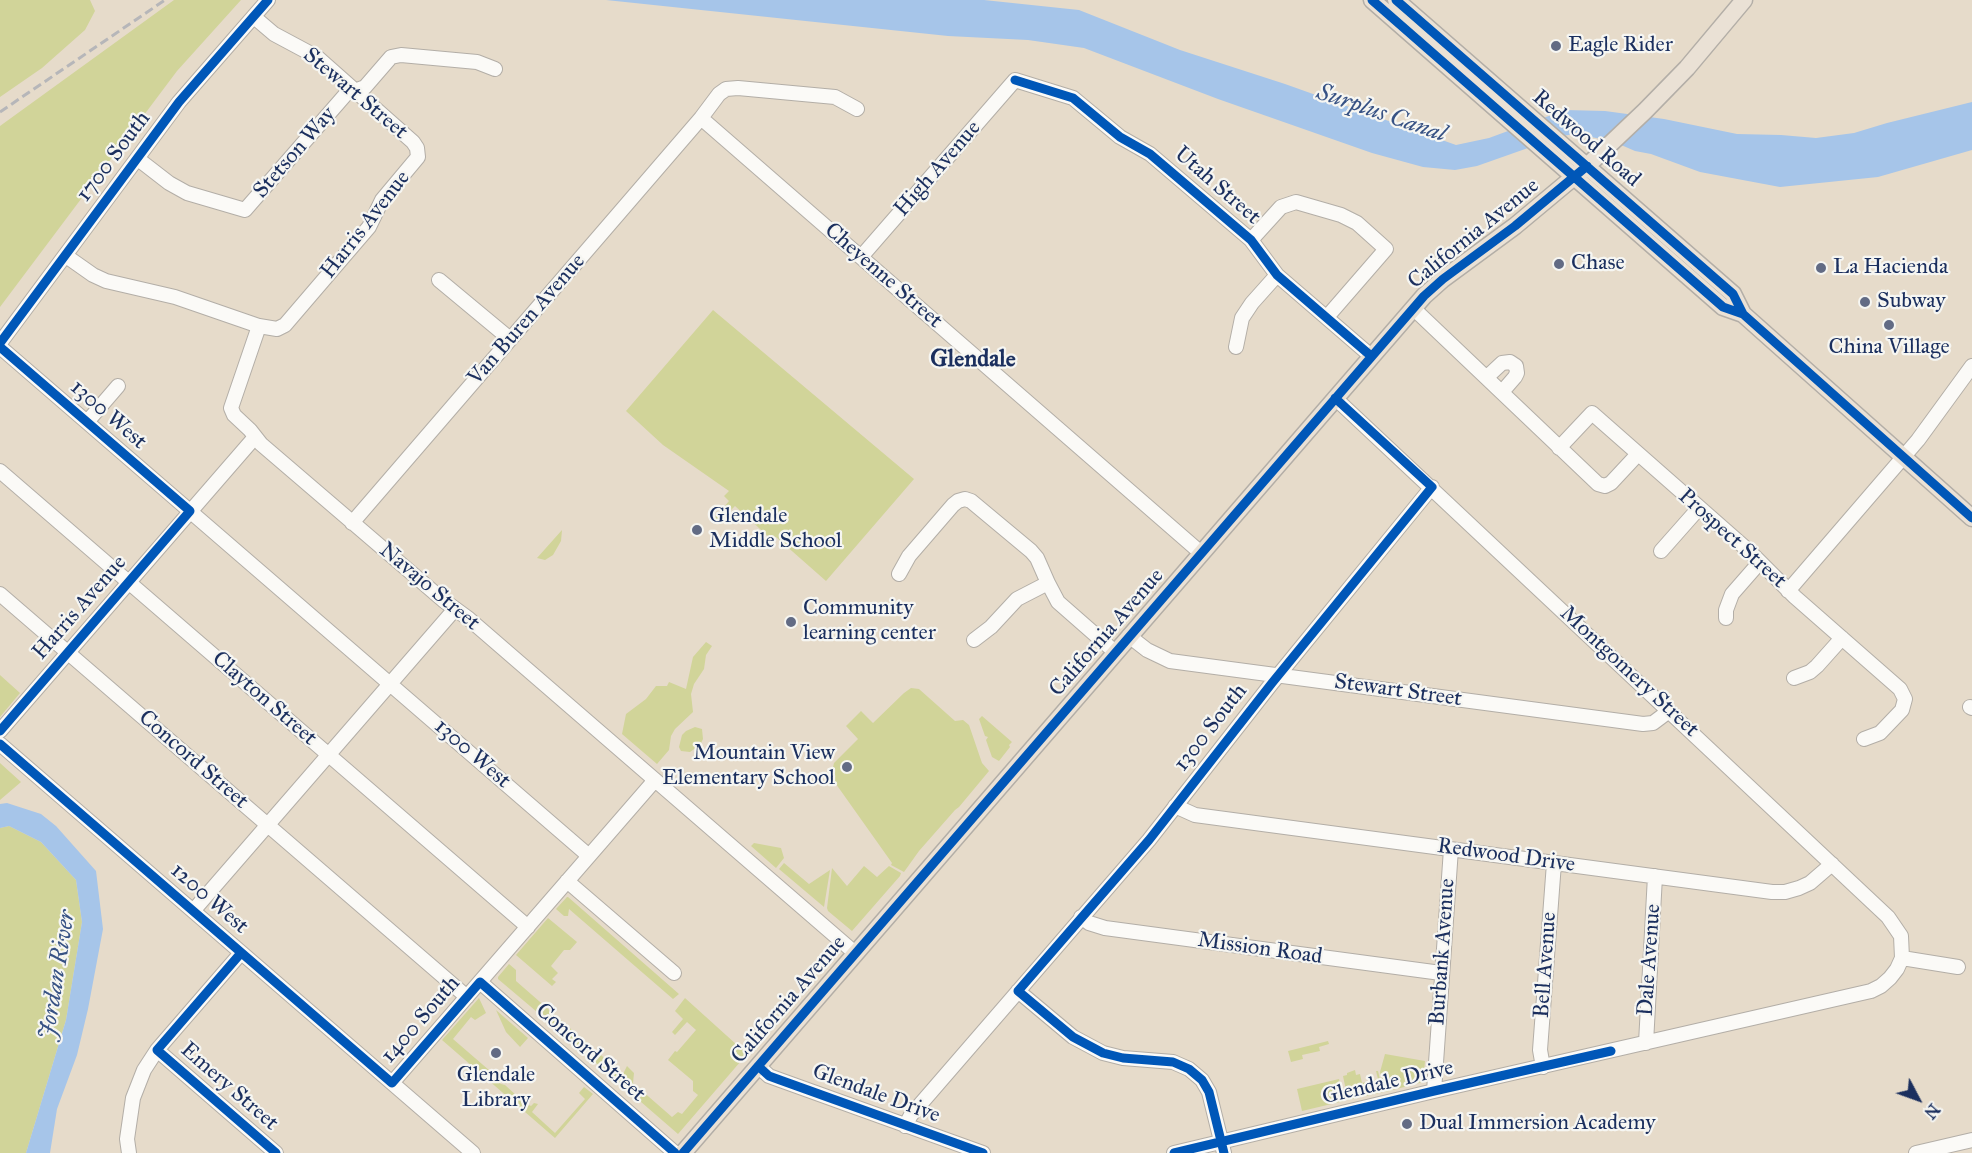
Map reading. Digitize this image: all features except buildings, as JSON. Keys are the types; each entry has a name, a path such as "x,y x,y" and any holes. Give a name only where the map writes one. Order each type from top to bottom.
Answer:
{"main road":[{"name":"Redwood Road","path":"1372,0 1544,149 1581,172 1733,294 1743,314 1972,518"},
{"name":"Redwood Road","path":"1396,0 1561,143 1581,172"},
{"name":"California Avenue","path":"683,1153 1413,308 1443,279 1505,234 1606,149 1664,92 1709,43 1744,0"}],"street":[{"name":"1700 South","path":"0,345 179,102 268,0"},
{"name":"Stewart Street","path":"254,17 274,34 312,53 413,142 417,148 418,157"},
{"path":"355,91 365,87 388,61 396,56 477,62 495,69"},
{"name":"Utah Street","path":"1015,80 1073,98 1120,136 1150,154 1251,240 1277,275 1371,356"},
{"name":"High Avenue","path":"861,257 1015,80"},
{"name":"Van Buren Avenue","path":"352,523 701,118 718,94 726,89 738,88 835,98 857,109"},
{"name":"Stetson Way","path":"138,159 169,183 187,193 245,210 346,94 355,91"},
{"name":"Cheyenne Street","path":"701,118 1201,553"},
{"name":"Harris Avenue","path":"258,326 277,329 285,325 369,228 382,200 418,157"},
{"path":"1251,240 1281,207 1296,202 1341,215 1358,223 1386,249 1327,317"},
{"path":"66,255 93,275 106,281 175,297 258,326"},
{"path":"1236,347 1242,318 1277,275"},
{"path":"439,280 510,339"},
{"path":"1413,308 1596,482 1605,486 1615,480 1638,454"},
{"name":"Navajo Street","path":"258,326 231,408 234,415 261,444 855,953"},
{"name":"1300 West","path":"0,345 589,856"},
{"path":"1487,377 1503,363 1510,362 1516,366 1517,373 1502,392"},
{"path":"1788,591 1904,457 1972,366"},
{"path":"87,422 118,386"},
{"name":"Montgomery Street","path":"1335,398 1832,864 1895,926 1902,942 1902,958"},
{"name":"Prospect Street","path":"1559,448 1592,413 1900,689 1905,699 1902,710 1887,728 1864,739"},
{"name":"Harris Avenue","path":"0,730 255,437"},
{"name":"Clayton Street","path":"0,471 528,927"},
{"name":"1300 South","path":"905,1125 911,1115 1143,847 1278,675 1432,487"},
{"path":"899,574 909,556 953,505 964,499 971,501 1031,551 1037,558 1058,602 1115,652"},
{"path":"1661,551 1699,508"},
{"path":"1726,618 1726,610 1732,594 1760,562"},
{"path":"974,640 992,627 1017,599 1048,583"},
{"name":"Concord Street","path":"0,594 467,997"},
{"path":"193,911 455,609"},
{"name":"Stewart Street","path":"1129,636 1146,650 1166,660 1643,724 1653,723 1669,711"},
{"path":"1794,678 1810,672 1842,638"},
{"name":"1200 West","path":"0,744 473,1153"},
{"name":"1400 South","path":"392,1083 655,780"},
{"name":"Redwood Drive","path":"1175,806 1195,815 1772,892 1785,892 1810,883 1832,864"},
{"name":"Burbank Avenue","path":"1434,1091 1451,849"},
{"name":"Bell Avenue","path":"1543,1067 1540,1050 1554,862"},
{"name":"Dale Avenue","path":"1646,1043 1655,876"},
{"path":"567,881 674,973"},
{"name":"Mission Road","path":"1081,917 1089,923 1104,927 1441,973"},
{"path":"129,1153 127,1139 133,1098 144,1070 157,1050 241,953"},
{"path":"1902,958 1959,968"},
{"name":"Glendale Drive","path":"1174,1153 1222,1148 1434,1091 1870,991 1881,986 1890,978 1898,969 1902,958"},
{"name":"Concord Street","path":"480,982 675,1153"},
{"path":"1018,991 1073,1037 1103,1053 1123,1058 1173,1062 1190,1069 1202,1080 1209,1092 1222,1148"},
{"name":"Emery Street","path":"157,1050 276,1153"},
{"name":"Glendale Drive","path":"758,1066 770,1076 780,1080 983,1153"},
{"path":"1916,1153 1972,1140"}],"green space":[{"path":"0,0 90,0 95,11 85,30 42,68 0,97"},
{"path":"174,0 241,0 177,71 0,307 0,126"},
{"path":"713,310 914,479 826,581 776,537 771,539 735,506 721,520 716,522 713,520 729,501 724,496 729,491 663,445 626,411"},
{"path":"562,530 561,541 553,555 545,560 537,558"},
{"path":"706,642 712,646 706,655 704,669 694,684 691,694 693,712 675,729 671,736 669,750 657,764 622,734 626,714 646,699 656,686 667,686 669,682 686,689 693,657"},
{"path":"0,675 20,693 0,717"},
{"path":"911,688 919,689 955,721 963,720 969,725 982,763 989,771 919,851 904,872 891,865 892,863 831,777 834,763 858,739 846,726 861,711 873,723"},
{"path":"982,716 1012,742 999,761 992,757 986,740 988,737 985,736 979,719"},
{"path":"695,727 702,729 703,739 700,745 690,752 681,751 679,747 682,735"},
{"path":"0,763 21,782 0,800"},
{"path":"9,826 41,842 76,880 82,922 66,1020 26,1153 0,1153 0,828"},
{"path":"754,843 781,848 784,858 776,868 751,846"},
{"path":"784,863 809,884 830,870 824,907 779,869"},
{"path":"864,866 877,877 889,866 901,873 852,931 827,908 832,868 847,886"},
{"path":"567,897 679,994 673,999 569,909 568,916 564,916 556,909"},
{"path":"548,918 577,942 570,950 564,950 551,966 558,973 552,979 556,982 552,986 516,955"},
{"path":"509,964 516,970 516,981 587,1043 582,1050 498,979"},
{"path":"479,998 486,1013 475,1020 471,1017 453,1039 497,1077 495,1080 505,1085 528,1106 538,1104 532,1112 555,1133 585,1099 579,1093 584,1087 593,1094 555,1138 442,1040"},
{"path":"685,998 747,1054 678,1134 588,1056 595,1050 623,1074 627,1066 634,1073 633,1083 672,1117 678,1112 682,1114 698,1095 693,1091 693,1081 668,1060 696,1030 687,1022 675,1035 672,1032 683,1019 675,1011"},
{"path":"496,1010 528,1038 520,1047 506,1032"},
{"path":"1328,1041 1329,1044 1319,1047 1320,1051 1302,1055 1303,1059 1291,1062 1288,1051"},
{"path":"1385,1054 1425,1061 1423,1082 1385,1092 1380,1072"},
{"path":"1355,1070 1356,1075 1360,1074 1362,1083 1378,1079 1376,1071 1378,1071 1383,1092 1348,1100 1343,1076"},
{"path":"1339,1079 1344,1101 1302,1111 1297,1089"}],"water":[{"path":"606,0 984,0 1079,10 1180,50 1285,84 1456,145 1489,138 1565,110 1605,111 1664,119 1737,134 1816,138 1854,133 1972,102 1972,150 1878,177 1780,187 1700,172 1612,141 1575,134 1562,136 1477,166 1455,170 1423,167 1372,153 1218,99 1084,48 1028,40 948,36"},
{"path":"7,803 41,814 56,826 96,871 103,929 88,1009 77,1055 57,1109 50,1153 26,1153 66,1020 82,922 76,880 41,842 9,826 0,828 0,804"}],"railway":[{"path":"0,112 165,0"}],"cycle path":[{"path":"0,343 179,102 268,0"},
{"path":"1372,0 1723,307 1743,314 1972,518"},
{"path":"1396,0 1733,294 1743,314"},
{"path":"1015,80 1073,98 1120,137 1150,154 1251,240 1277,275 1371,356"},
{"path":"683,1153 1424,296 1443,279 1515,226 1587,166"},
{"path":"0,347 190,511 0,731"},
{"path":"1224,1153 1209,1092 1202,1080 1189,1069 1173,1062 1123,1058 1103,1053 1073,1037 1018,991 1149,840 1272,683 1432,487 1335,398"},
{"path":"0,744 392,1083 480,982 675,1153"},
{"path":"241,953 157,1050 276,1153"},
{"path":"1174,1153 1611,1051"},
{"path":"758,1066 769,1076 983,1153"}],"place":[{"name":"Eagle Rider","path":"1556,46"},
{"name":"Chase","path":"1559,264"},
{"name":"La Hacienda","path":"1821,268"},
{"name":"Subway","path":"1865,302"},
{"name":"China Village","path":"1889,325"},
{"name":"Glendale Middle School","path":"697,530"},
{"name":"Community learning center","path":"791,622"},
{"name":"Mountain View Elementary School","path":"847,767"},
{"name":"Glendale Library","path":"496,1053"},
{"name":"Dual Immersion Academy","path":"1407,1124"}],"district":[{"name":"Glendale","path":"973,360"}],"water label":[{"name":"Surplus Canal","path":"1381,114"},
{"name":"Jordan River","path":"58,975"}]}
